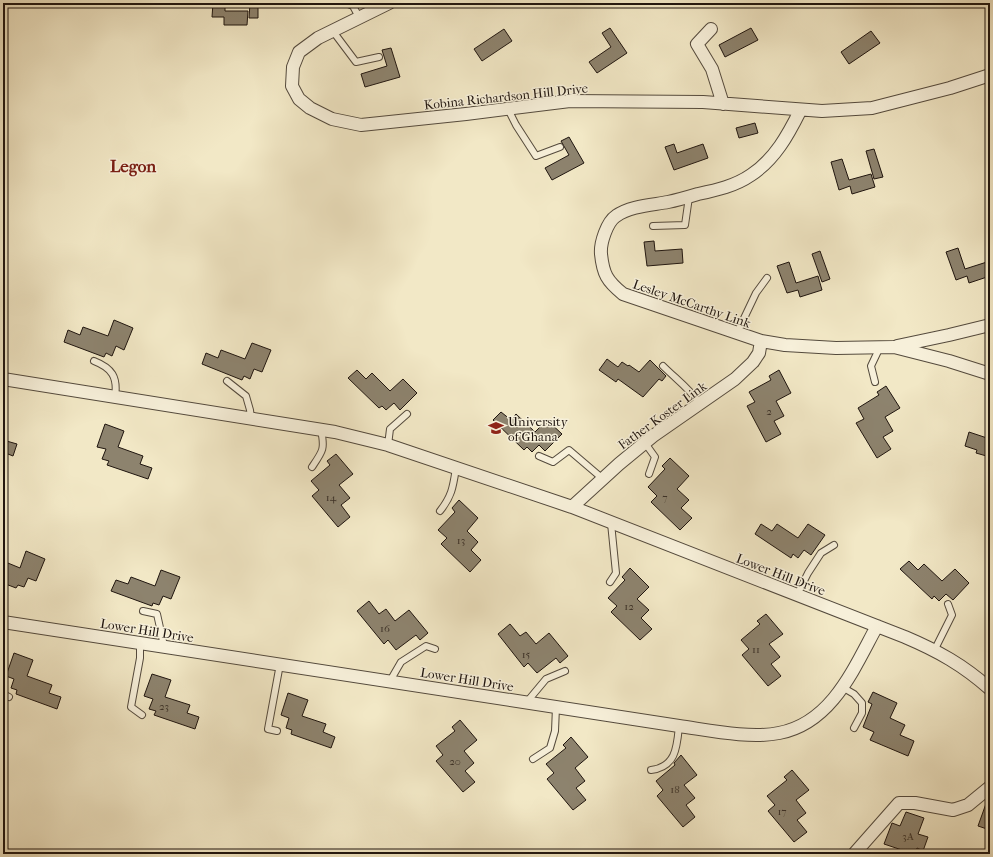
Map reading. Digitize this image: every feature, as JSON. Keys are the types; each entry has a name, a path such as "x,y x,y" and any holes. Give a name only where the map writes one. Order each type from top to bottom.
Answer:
{"street":[{"name":"Kobina Richardson Hill Drive","path":"388,3 332,30 299,52 293,67 292,86 299,99 310,108 332,119 361,125 570,101 704,102 822,111 872,108 950,88 990,75"},
{"path":"711,29 697,44 712,69 723,104"},
{"name":"Lesley McCarthy Link","path":"800,110 790,131 778,150 765,165 751,176 731,186 670,202 637,207 615,216 606,230 600,248 603,269 613,286 623,294 761,341 785,345 836,348 894,347 949,361 990,374"},
{"path":"894,347 949,336 990,325"},
{"name":"Father Koster Link","path":"572,507 645,443 735,379 753,362 759,353 761,341"},
{"name":"Lower Hill Drive","path":"3,379 321,430 388,445 572,507 877,626 934,650 960,665 990,689"},
{"name":"Lower Hill Drive","path":"3,622 735,734 779,734 795,729 811,720 825,709 850,676 877,626"},
{"path":"854,854 898,803 915,803 953,810 968,805 990,787"}],"lane":[{"path":"346,3 353,6 359,17"},
{"path":"332,30 356,62 379,57"},
{"path":"508,109 516,125 536,156 560,147"},
{"path":"653,226 685,225 689,196"},
{"path":"737,333 756,294 767,278"},
{"path":"875,382 871,366 880,347"},
{"path":"94,361 108,368 116,385 115,397"},
{"path":"663,366 691,391 700,404"},
{"path":"227,381 246,396 251,419"},
{"path":"388,445 390,429 407,414"},
{"path":"312,467 320,455 324,443 321,430"},
{"path":"645,443 655,457 649,474"},
{"path":"539,456 553,462 569,450 603,479"},
{"path":"440,511 450,499 456,468"},
{"path":"610,582 616,572 611,523"},
{"path":"797,595 808,573 821,553 834,545"},
{"path":"934,650 952,615 948,604"},
{"path":"143,611 158,614 164,646"},
{"path":"140,642 140,658 131,707 142,715"},
{"path":"390,681 401,662 426,646 435,649"},
{"path":"277,731 268,728 280,664"},
{"path":"526,703 546,679 565,671"},
{"path":"842,687 854,694 862,703 862,714 854,728"},
{"path":"533,759 550,748 555,731 556,707"},
{"path":"651,770 664,767 674,755 679,726"}],"building":[{"path":"213,3 225,3 225,11 248,11 247,25 224,25 224,17 212,17"},
{"path":"250,3 258,3 258,18 249,18"},
{"path":"610,28 627,53 597,73 589,62 611,47 602,33"},
{"path":"751,28 758,40 725,57 719,45"},
{"path":"504,29 512,41 482,61 474,49"},
{"path":"871,31 880,43 849,64 841,52"},
{"path":"391,48 400,77 365,87 361,74 387,66 382,50"},
{"path":"755,123 758,133 739,138 736,128"},
{"path":"569,137 584,163 552,180 545,168 569,155 561,141"},
{"path":"674,144 677,153 703,144 708,158 674,170 665,147"},
{"path":"874,149 883,177 874,179 866,151"},
{"path":"842,159 849,180 871,174 875,187 852,194 850,186 839,190 831,162"},
{"path":"654,241 655,251 682,249 683,263 647,266 644,242"},
{"path":"958,248 965,269 990,261 990,276 969,283 967,276 956,280 946,252"},
{"path":"820,251 830,279 822,282 812,254"},
{"path":"789,262 796,283 818,276 822,290 800,297 798,290 787,293 777,266"},
{"path":"114,320 133,328 124,350 116,346 112,356 106,353 104,357 64,342 68,330 80,335 83,327 108,336"},
{"path":"252,343 271,350 262,372 254,369 250,379 244,376 242,380 202,364 206,353 218,358 221,350 245,359"},
{"path":"607,359 618,367 622,362 639,372 650,360 666,376 662,381 659,379 643,397 618,379 616,382 599,370"},
{"path":"357,370 366,379 372,373 390,391 403,379 417,393 400,410 394,403 386,410 382,406 379,408 348,378"},
{"path":"779,370 791,393 776,401 784,416 774,421 781,434 766,442 747,406 755,402 749,392 771,380 769,376"},
{"path":"886,386 900,408 885,417 893,431 883,437 891,449 877,458 856,423 864,419 858,408 879,395 877,392"},
{"path":"501,412 511,420 516,414 535,432 547,420 562,434 545,451 539,445 532,452 527,447 524,450 493,420"},
{"path":"105,424 124,431 118,447 143,456 140,464 152,468 148,479 107,465 109,461 102,459 106,449 97,447"},
{"path":"969,432 990,439 990,457 976,453 977,450 965,446"},
{"path":"3,440 17,444 13,456 3,452"},
{"path":"336,454 353,474 339,485 350,498 341,505 350,517 338,527 312,496 319,490 311,481 330,465 327,461"},
{"path":"670,458 689,476 677,489 689,500 681,508 692,518 680,530 651,502 657,496 648,487 665,469 662,466"},
{"path":"459,500 478,518 467,531 478,542 471,550 481,560 470,572 441,544 447,538 438,530 455,512 452,508"},
{"path":"761,524 772,531 777,524 798,538 808,524 825,535 811,555 804,550 798,558 793,554 791,558 755,534"},
{"path":"26,551 45,559 36,581 28,578 24,587 18,585 16,588 3,583 3,561 20,568"},
{"path":"909,561 918,570 924,564 942,581 955,569 969,583 953,600 946,594 939,601 934,596 932,599 900,569"},
{"path":"630,568 649,587 637,599 649,610 641,618 652,629 640,640 611,612 617,606 608,598 625,580 622,577"},
{"path":"161,570 180,577 171,599 163,596 159,605 153,603 152,606 111,591 116,580 128,584 131,577 155,586"},
{"path":"369,601 379,614 386,609 395,621 409,610 428,633 420,640 416,635 396,650 388,640 384,644 357,611"},
{"path":"766,614 783,634 769,644 780,657 771,664 781,676 768,686 742,655 749,649 741,640 760,624 757,621"},
{"path":"510,624 520,636 526,632 536,644 549,633 568,656 560,663 556,658 537,673 528,663 524,667 498,634"},
{"path":"14,653 33,660 27,676 52,685 49,693 61,697 57,709 16,694 17,690 11,688 14,679 6,676"},
{"path":"152,674 171,680 165,697 190,705 187,713 199,717 195,729 154,715 156,711 149,709 153,699 144,696"},
{"path":"873,692 897,703 890,718 905,725 900,735 914,741 908,756 870,740 874,732 863,727 872,704 868,702"},
{"path":"288,693 308,700 302,716 326,724 323,732 335,737 331,748 291,734 292,730 286,728 289,718 281,715"},
{"path":"460,720 477,740 464,751 474,763 465,771 475,782 463,792 436,761 443,755 436,746 455,731 452,727"},
{"path":"571,737 588,757 575,768 585,781 576,788 586,800 573,810 547,779 554,773 546,764 566,748 563,745"},
{"path":"681,755 697,775 684,785 695,798 686,805 695,817 683,827 657,796 663,790 656,781 675,765 674,763"},
{"path":"792,770 809,790 796,800 806,813 797,820 807,832 794,842 768,811 775,805 767,796 787,780 784,777"},
{"path":"990,797 990,830 978,826 988,798"},
{"path":"906,812 924,818 918,834 928,837 923,851 917,848 915,854 904,854 905,851 884,844 892,823 900,826"}],"place":[{"name":"University of Ghana","path":"496,428"}],"district":[{"name":"Legon","path":"133,166"}]}
